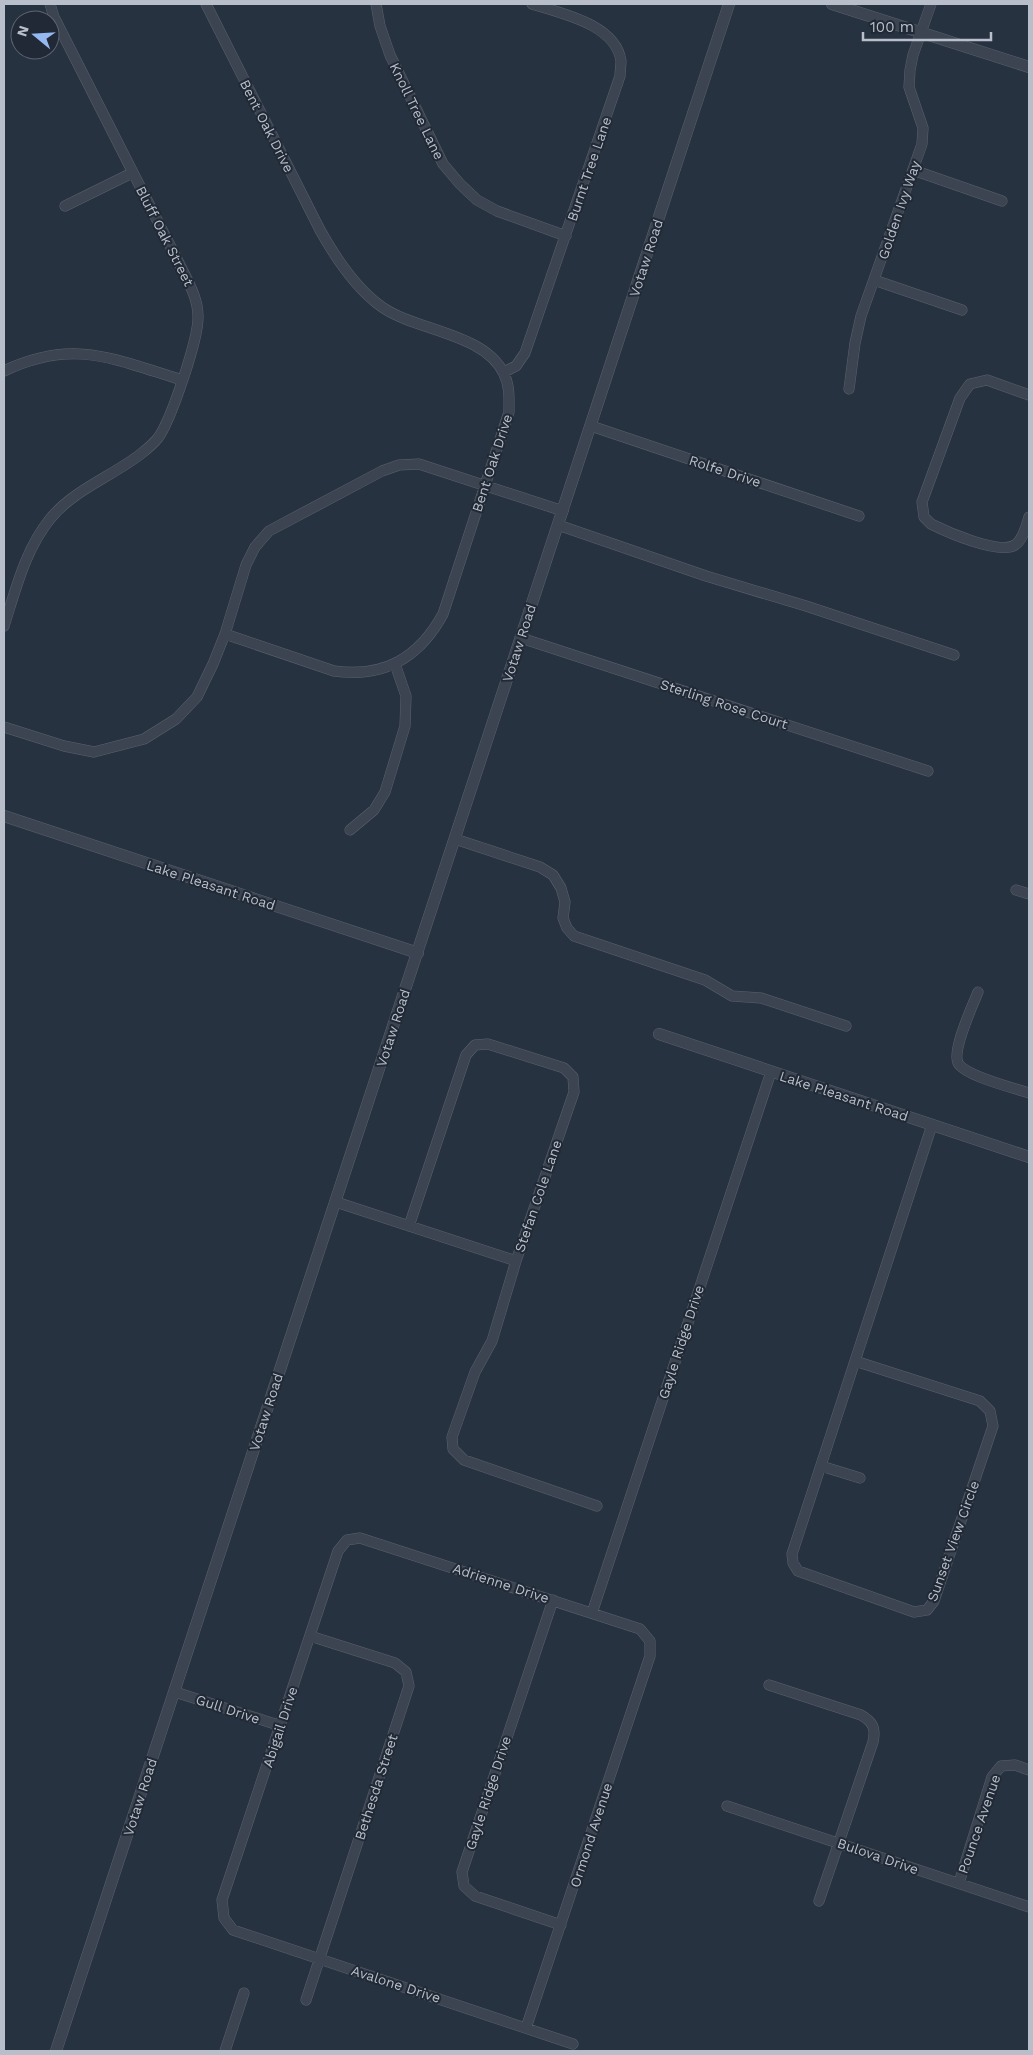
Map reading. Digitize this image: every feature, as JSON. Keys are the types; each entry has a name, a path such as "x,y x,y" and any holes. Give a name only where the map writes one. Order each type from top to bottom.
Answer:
{"street":[{"name":"Bluff Oak Street","path":"4,626 25,562 37,537 51,518 73,499 141,454 158,438 170,417 197,333 198,315 194,294 54,17 50,4"},
{"name":"Bent Oak Drive","path":"206,4 334,256 361,288 381,306 399,317 472,344 483,351 504,372 509,396 509,412 443,614 432,633 418,648 395,664 374,672 352,674 334,671 225,634"},
{"name":"Knoll Tree Lane","path":"376,4 380,26 390,55 443,164 477,200 497,212 566,236"},
{"name":"Burnt Tree Lane","path":"504,372 516,366 525,353 620,76 621,59 614,44 602,31 583,21 532,4"},
{"name":"Votaw Road","path":"56,2051 729,4"},
{"path":"832,4 1029,67"},
{"name":"Golden Ivy Way","path":"850,389 855,343 862,316 922,144 923,128 909,87 910,70 913,55 932,4"},
{"path":"913,170 1002,201"},
{"path":"65,206 132,173"},
{"path":"874,280 962,310"},
{"path":"4,371 24,362 49,355 82,353 110,358 182,380"},
{"path":"1029,395 987,380 970,384 960,398 922,502 924,517 932,524 991,546 1004,548 1015,545 1023,534 1029,517"},
{"name":"Rolfe Drive","path":"591,426 859,516"},
{"path":"4,727 64,746 94,752 144,739 176,719 197,697 225,634 246,565 255,547 269,531 382,471 399,465 419,464 563,511"},
{"path":"558,525 706,576 806,606 954,656"},
{"name":"Sterling Rose Court","path":"521,638 928,771"},
{"path":"350,830 374,810 385,792 405,726 406,696 395,664"},
{"name":"Lake Pleasant Road","path":"4,816 418,953"},
{"path":"454,840 540,867 553,875 561,888 565,902 563,918 567,928 574,936 705,980 732,996 761,998 846,1026"},
{"path":"1016,890 1029,894"},
{"path":"978,992 956,1050 958,1062 966,1072 1029,1093"},
{"name":"Lake Pleasant Road","path":"659,1034 1029,1156"},
{"name":"Stefan Cole Lane","path":"410,1226 466,1055 475,1045 488,1044 564,1068 573,1077 574,1092 516,1261 492,1341 475,1372 452,1437 453,1449 464,1460 597,1506"},
{"name":"Gayle Ridge Drive","path":"592,1613 771,1072"},
{"name":"Sunset View Circle","path":"855,1361 980,1401 990,1411 993,1426 934,1601 927,1610 914,1612 798,1571 793,1563 792,1554 932,1125"},
{"path":"336,1202 516,1261"},
{"path":"821,1466 860,1478"},
{"name":"Adrienne Drive","path":"347,1540 360,1538 640,1629 650,1641"},
{"name":"Abigail Drive","path":"224,1918 222,1900 338,1551 347,1540"},
{"name":"Gayle Ridge Drive","path":"552,1600 462,1872 464,1886 475,1896 561,1925"},
{"name":"Bethesda Street","path":"306,2000 409,1686 406,1672 395,1662 310,1636"},
{"name":"Ormond Avenue","path":"526,2028 650,1656 650,1641"},
{"path":"769,1685 861,1716 873,1724 875,1732 820,1901"},
{"name":"Gull Drive","path":"175,1692 281,1726"},
{"name":"Pounce Avenue","path":"959,1883 992,1777 1001,1766 1015,1765 1029,1770"},
{"name":"Bulova Drive","path":"727,1806 1029,1907"},
{"name":"Avalone Drive","path":"224,1918 233,1930 573,2044"},
{"path":"225,2051 244,1993"}]}
